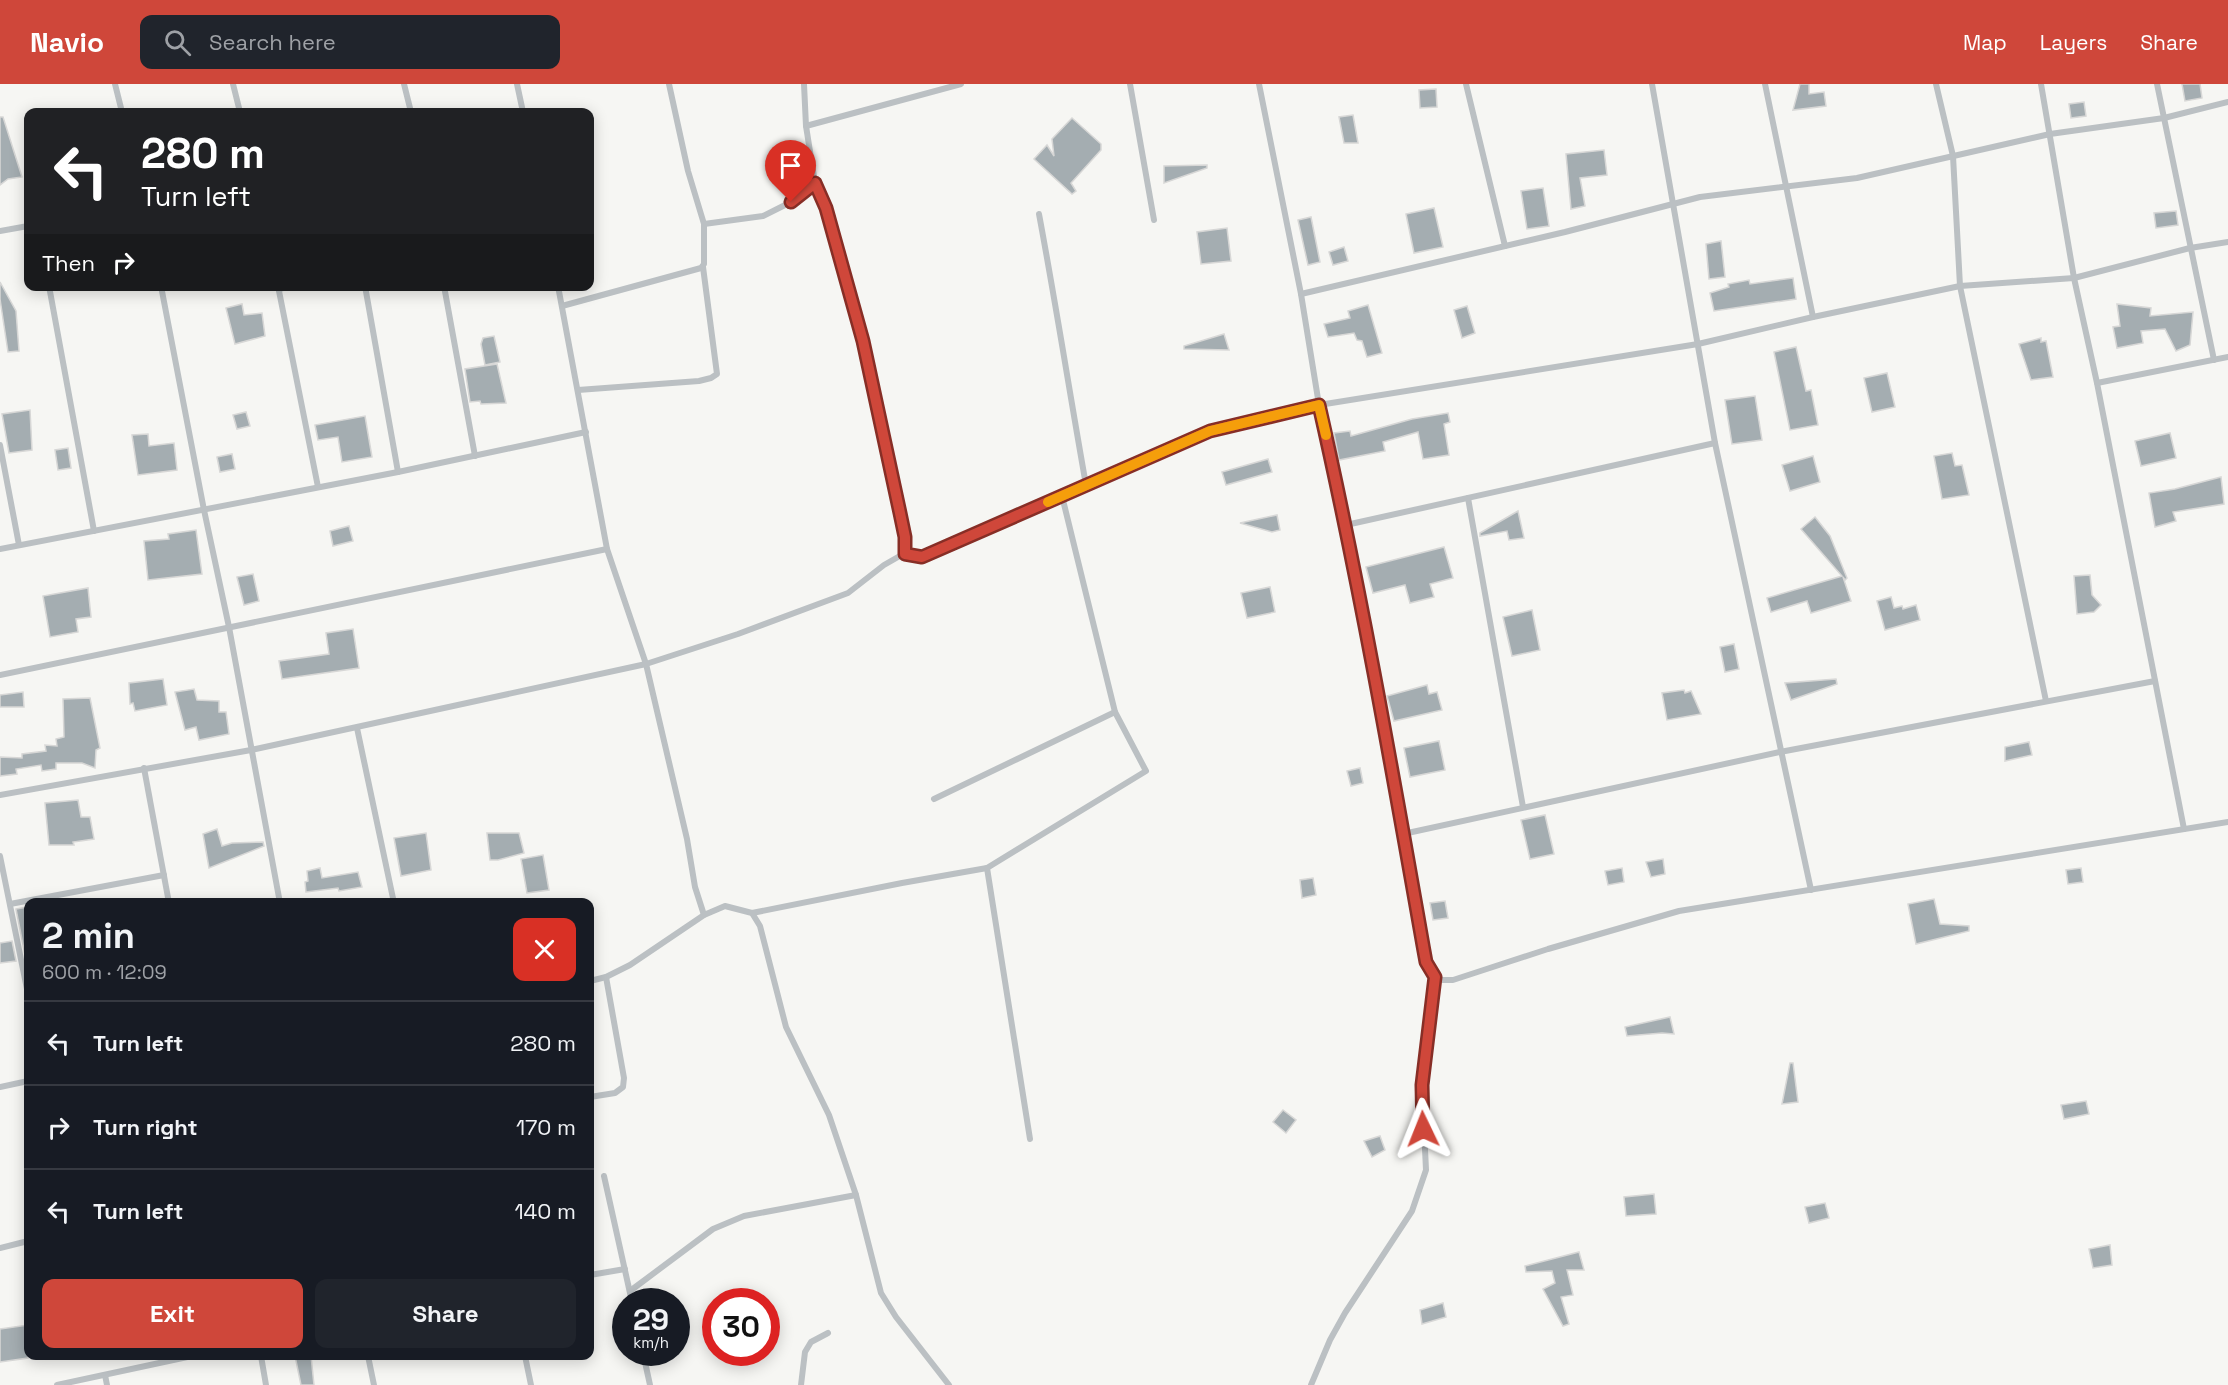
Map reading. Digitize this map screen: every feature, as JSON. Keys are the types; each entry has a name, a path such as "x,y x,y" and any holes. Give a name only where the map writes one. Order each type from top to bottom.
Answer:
{"street":[{"path":"115,84 121,108"},
{"path":"233,84 239,108"},
{"path":"404,84 410,108"},
{"path":"517,84 522,108"},
{"path":"578,390 699,381 717,374 703,267 704,224 688,171 669,84"},
{"path":"804,84 806,126 815,183 826,208 863,341 905,537 905,554"},
{"path":"806,126 961,84"},
{"path":"1130,84 1154,220"},
{"path":"1259,84 1301,294 1319,405 1372,654 1426,962 1435,977 1422,1085 1426,1170 1412,1211 1345,1313 1330,1340 1311,1385"},
{"path":"1466,84 1504,246"},
{"path":"1652,84 1715,443 1811,890"},
{"path":"1765,84 1813,317"},
{"path":"1936,84 1953,156 1960,286 2046,701"},
{"path":"2041,84 2074,278 2097,383 2184,829"},
{"path":"2157,84 2214,360"},
{"path":"1301,294 1700,197 1857,178 2050,134 2164,118 2228,102"},
{"path":"704,224 763,216 791,202 815,183"},
{"path":"1039,214 1086,485"},
{"path":"0,231 24,227"},
{"path":"0,795 251,750 646,664 738,634 848,593 884,565 905,554 922,557 1210,431 1319,405 1698,344 1960,286 2074,278 2190,248 2228,242"},
{"path":"561,306 703,267"},
{"path":"50,291 94,531"},
{"path":"162,291 204,510 230,627 279,898"},
{"path":"279,291 318,487"},
{"path":"366,291 398,472"},
{"path":"445,291 475,456"},
{"path":"559,291 607,549 646,664 687,839 695,887 704,915"},
{"path":"2097,383 2228,357"},
{"path":"0,549 398,472 586,432"},
{"path":"1346,525 1715,443"},
{"path":"0,445 19,545"},
{"path":"594,980 606,978 630,965 704,915 725,906 752,914 987,868 1146,771 1115,712 1062,496"},
{"path":"1468,498 1523,807"},
{"path":"0,675 607,549"},
{"path":"1403,834 1780,752 2155,681"},
{"path":"934,799 1115,712"},
{"path":"357,728 393,898"},
{"path":"144,768 168,898"},
{"path":"1435,977 1443,980 1465,977 1557,946 1679,911 2228,822"},
{"path":"0,856 24,974"},
{"path":"987,868 1030,1139"},
{"path":"42,898 164,875"},
{"path":"10,904 24,901"},
{"path":"752,914 760,926 786,1028 829,1115 856,1195 881,1293 896,1317 949,1385"},
{"path":"594,1096 615,1093 622,1087 624,1078 606,978"},
{"path":"0,1086 24,1083"},
{"path":"604,1176 629,1288"},
{"path":"634,1288 713,1229 744,1216 856,1195"},
{"path":"0,1248 24,1242"},
{"path":"594,1274 625,1269"},
{"path":"801,1385 805,1352 811,1342 828,1333"},
{"path":"57,1385 174,1360"},
{"path":"262,1360 266,1385"},
{"path":"369,1360 374,1385"},
{"path":"526,1360 531,1385"},
{"path":"646,1366 650,1385"},
{"path":"105,1375 107,1385"}],"building":[{"path":"1800,84 1809,84 1809,94 1824,92 1826,106 1793,110"},
{"path":"2182,84 2200,84 2202,98 2185,101"},
{"path":"1436,89 1437,107 1420,108 1419,90"},
{"path":"2084,102 2086,116 2071,118 2069,104"},
{"path":"1353,115 1358,143 1344,143 1339,117"},
{"path":"0,117 3,117 22,177 8,179 0,185"},
{"path":"1072,118 1101,144 1101,150 1071,183 1076,191 1072,194 1034,159 1047,145 1054,156 1052,139"},
{"path":"1604,150 1607,175 1580,178 1585,206 1571,209 1566,154"},
{"path":"1207,165 1207,168 1164,183 1164,166"},
{"path":"1543,188 1549,226 1527,229 1521,191"},
{"path":"1434,208 1443,247 1414,253 1406,214"},
{"path":"2176,211 2178,225 2156,228 2154,213"},
{"path":"1311,217 1320,262 1308,265 1298,220"},
{"path":"1227,228 1231,261 1201,264 1197,232"},
{"path":"1721,241 1725,277 1709,279 1706,244"},
{"path":"1344,247 1348,261 1333,265 1329,252"},
{"path":"1793,278 1796,299 1714,311 1710,293 1729,287 1728,284 1749,280 1750,284"},
{"path":"0,282 16,311 19,351 8,352 0,299"},
{"path":"242,304 244,315 262,313 265,336 235,344 226,308"},
{"path":"2117,304 2151,308 2150,316 2193,312 2190,345 2176,351 2165,329 2141,331 2143,343 2117,348 2113,327 2120,326"},
{"path":"1368,305 1382,353 1367,357 1362,341 1357,340 1354,333 1328,337 1324,324 1350,318 1348,311"},
{"path":"1467,306 1475,333 1462,338 1454,310"},
{"path":"1224,334 1229,350 1184,349 1184,346"},
{"path":"494,336 500,362 485,365 481,344 483,338"},
{"path":"2041,338 2041,342 2046,341 2053,377 2031,380 2019,344"},
{"path":"1796,347 1806,391 1811,390 1818,425 1790,430 1774,352"},
{"path":"497,364 506,403 470,402 465,369"},
{"path":"1887,373 1895,407 1872,412 1864,378"},
{"path":"1755,396 1762,440 1732,444 1725,400"},
{"path":"30,410 32,450 9,453 2,414"},
{"path":"246,412 250,426 237,429 233,415"},
{"path":"1448,413 1450,422 1444,424 1449,455 1423,459 1418,432 1383,442 1385,451 1339,460 1334,433 1350,431 1351,436 1412,419"},
{"path":"365,416 372,457 342,462 338,437 318,440 315,425"},
{"path":"2170,433 2176,458 2141,466 2135,441"},
{"path":"148,434 149,446 174,443 177,470 138,475 132,435"},
{"path":"68,448 71,468 58,470 55,450"},
{"path":"1952,453 1955,466 1962,465 1969,495 1942,499 1934,456"},
{"path":"232,454 235,469 220,472 217,457"},
{"path":"1813,456 1820,482 1790,491 1782,465"},
{"path":"1268,459 1272,472 1226,485 1222,472"},
{"path":"2221,477 2224,504 2173,512 2176,521 2155,527 2149,493"},
{"path":"1518,511 1524,538 1509,540 1507,531 1480,536 1480,533"},
{"path":"1277,515 1280,530 1272,532 1240,523"},
{"path":"1815,517 1830,536 1847,578 1845,580 1843,577 1851,601 1811,613 1807,601 1771,612 1767,598 1842,576 1801,529"},
{"path":"349,526 353,541 333,546 330,531"},
{"path":"196,530 202,574 148,580 144,541 169,539 168,534"},
{"path":"1444,547 1453,578 1430,584 1434,597 1410,603 1405,585 1373,593 1366,567"},
{"path":"253,574 259,601 244,605 237,577"},
{"path":"2090,575 2092,595 2101,605 2094,612 2077,614 2074,576"},
{"path":"1270,587 1275,612 1247,618 1241,593"},
{"path":"88,588 91,617 76,619 78,632 50,637 43,596"},
{"path":"1891,597 1894,608 1902,606 1903,609 1916,605 1920,620 1885,630 1877,601"},
{"path":"1532,610 1540,650 1512,656 1503,617"},
{"path":"353,629 359,668 282,679 279,661 329,654 326,633"},
{"path":"1734,644 1739,669 1725,672 1720,647"},
{"path":"163,679 167,705 135,711 133,703 130,704 129,683"},
{"path":"1836,679 1837,684 1791,700 1785,683"},
{"path":"1427,685 1429,694 1437,692 1442,710 1394,721 1387,696"},
{"path":"194,689 197,700 219,701 219,712 226,712 229,734 199,740 196,727 185,730 175,692"},
{"path":"1684,690 1685,693 1691,691 1701,714 1667,720 1662,693"},
{"path":"23,692 24,707 0,707 0,695"},
{"path":"90,698 100,748 96,750 95,768 82,763 56,763 56,769 42,771 41,765 16,769 17,774 0,776 0,757 22,758 22,754 46,751 45,745 57,746 56,739 64,737 63,699"},
{"path":"1439,741 1445,770 1410,777 1404,748"},
{"path":"2029,742 2032,755 2005,761 2005,747"},
{"path":"1360,768 1363,783 1351,786 1347,771"},
{"path":"78,800 81,817 90,817 94,839 73,842 74,845 49,845 45,803"},
{"path":"1545,815 1554,854 1530,859 1521,820"},
{"path":"217,829 222,846 232,843 263,842 264,846 209,868 203,834"},
{"path":"426,833 431,870 401,876 394,838"},
{"path":"487,833 519,833 524,853 490,860"},
{"path":"543,855 549,890 527,893 521,859"},
{"path":"1663,859 1665,874 1651,877 1646,862"},
{"path":"320,868 322,878 358,872 362,887 339,891 338,888 306,892 307,871"},
{"path":"1622,868 1624,882 1608,885 1605,871"},
{"path":"2081,868 2083,882 2068,884 2066,870"},
{"path":"1313,878 1316,895 1302,898 1300,880"},
{"path":"1934,899 1940,924 1969,926 1969,931 1916,944 1908,904"},
{"path":"1445,901 1448,918 1433,920 1430,903"},
{"path":"24,908 24,950 16,909"},
{"path":"12,941 16,961 0,963 0,943"},
{"path":"1670,1017 1674,1034 1627,1036 1625,1027"},
{"path":"1790,1063 1793,1063 1798,1102 1782,1104"},
{"path":"2086,1101 2089,1114 2064,1119 2061,1105"},
{"path":"1283,1110 1296,1120 1286,1133 1273,1122"},
{"path":"1380,1136 1385,1150 1372,1157 1364,1141"},
{"path":"1654,1194 1656,1214 1626,1216 1624,1197"},
{"path":"1825,1203 1829,1218 1809,1223 1805,1207"},
{"path":"2110,1245 2112,1265 2093,1268 2089,1249"},
{"path":"1579,1252 1584,1270 1567,1270 1573,1295 1561,1297 1569,1324 1563,1326 1543,1289 1555,1283 1552,1271 1526,1272 1525,1266"},
{"path":"1443,1303 1446,1317 1422,1324 1420,1310"},
{"path":"24,1326 24,1359 0,1362 0,1329"},
{"path":"296,1360 311,1360 314,1385 301,1385"}],"slow traffic":[{"path":"1048,502 1210,431 1319,405 1326,435"}],"route":[{"path":"791,202 815,183 826,208 863,341 905,537 905,554 922,557 1210,431 1319,405 1372,654 1426,962 1435,977 1422,1085 1423,1129"}]}
